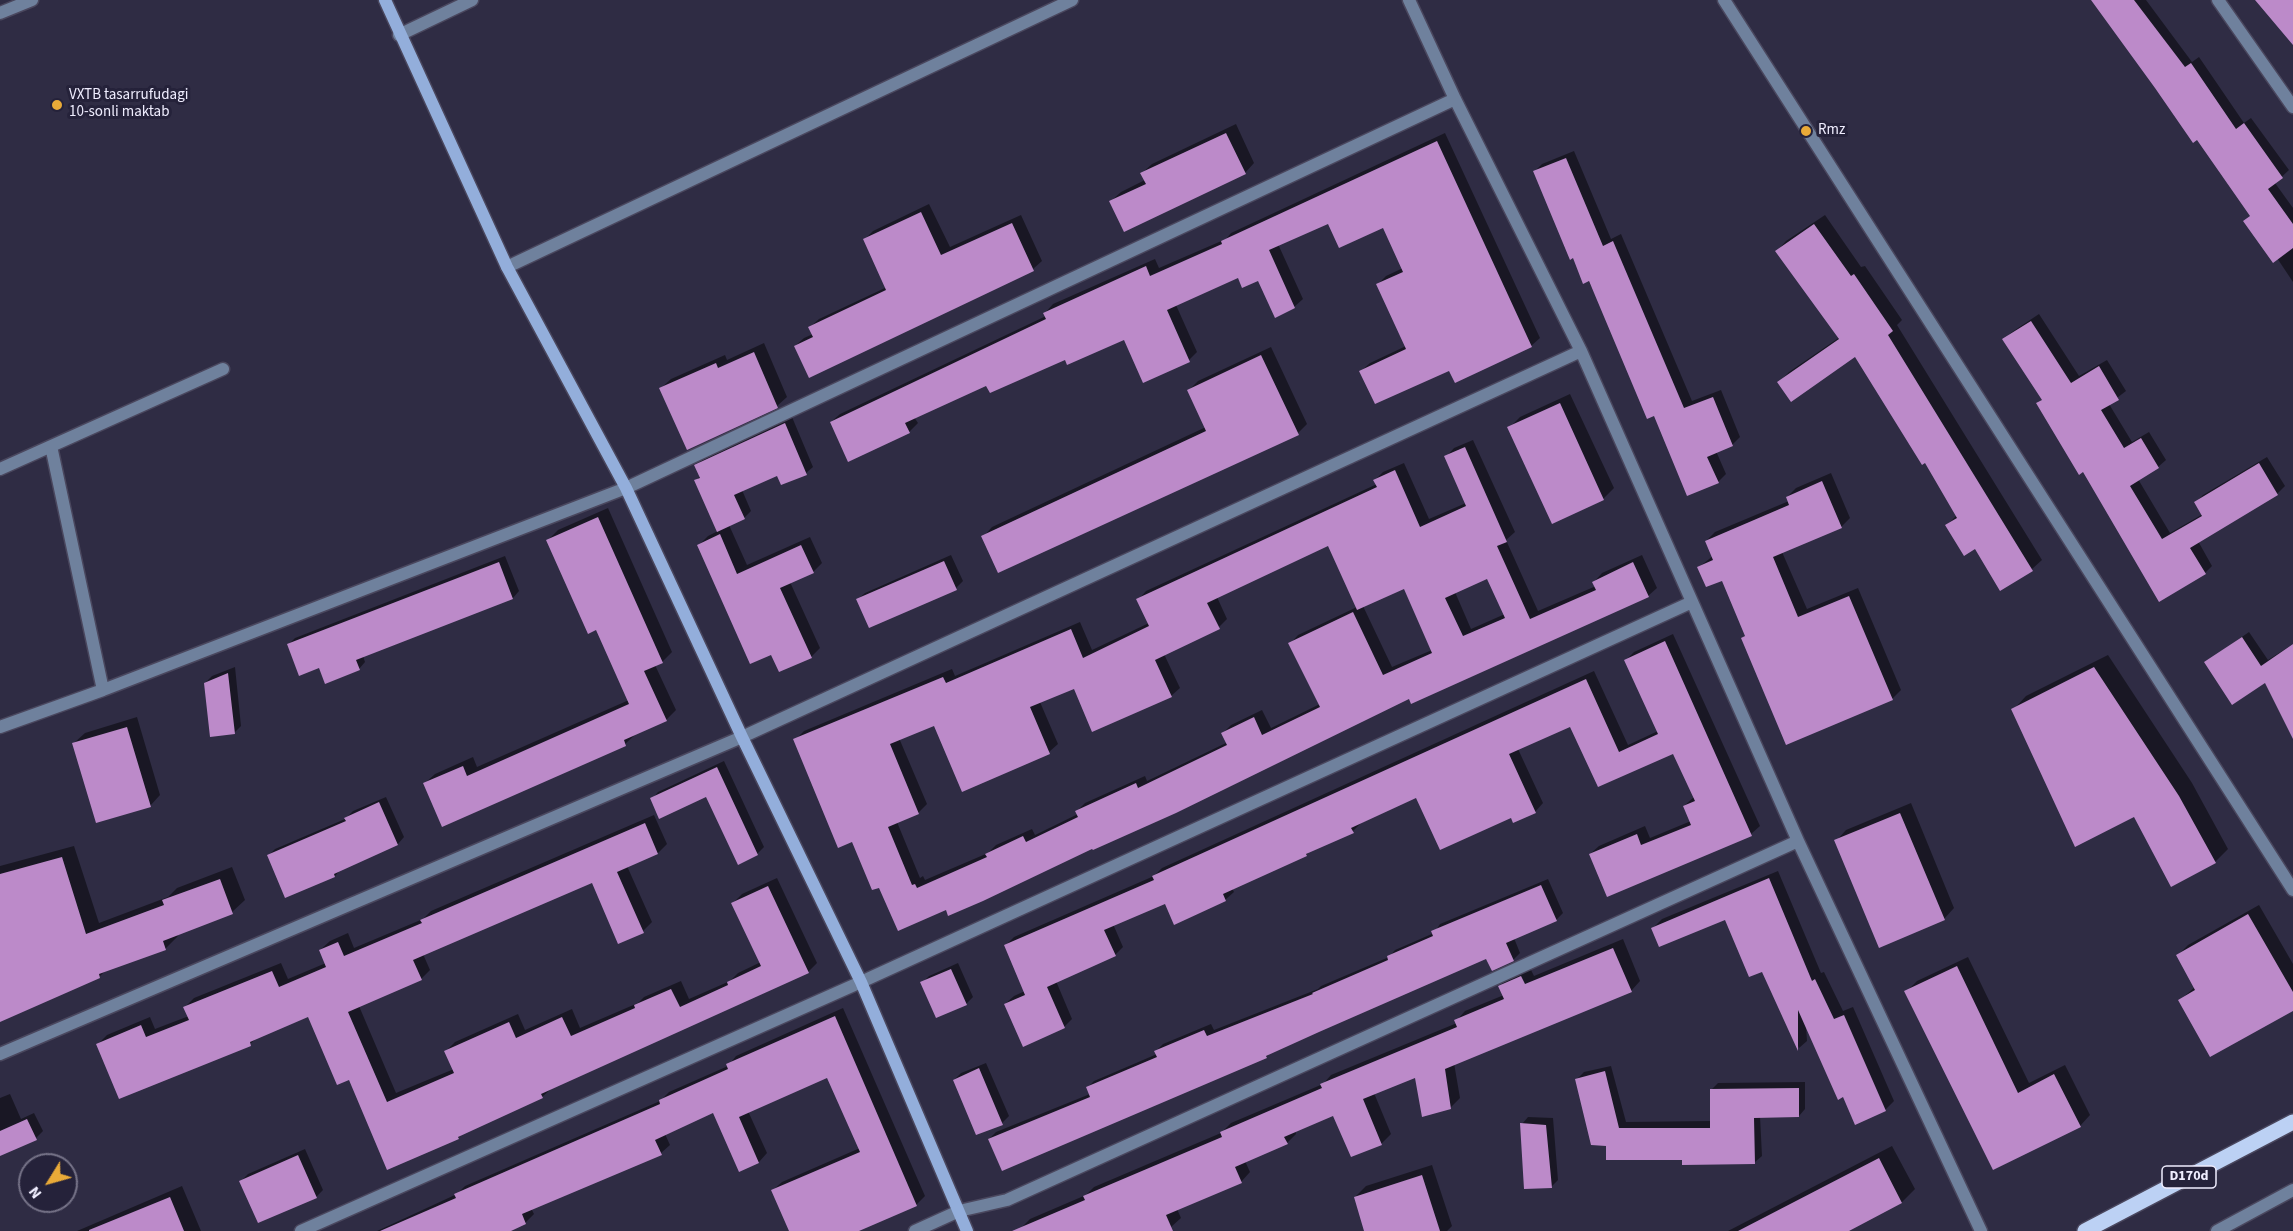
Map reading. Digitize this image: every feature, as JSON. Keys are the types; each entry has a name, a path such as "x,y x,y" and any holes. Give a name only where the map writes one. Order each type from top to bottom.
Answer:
{"main road":[{"name":"D170d","path":"2085,1231 2293,1122"}],"street":[{"path":"0,13 32,0"},
{"path":"385,0 399,35 507,267 626,488 742,737 861,982 967,1231"},
{"path":"399,35 472,0"},
{"path":"507,267 1072,0"},
{"path":"1409,0 1455,99 1581,351 1798,841 1981,1231"},
{"path":"1724,0 2293,890"},
{"path":"2218,0 2293,107"},
{"path":"0,727 103,690 626,488 1455,99"},
{"path":"0,1053 742,737 1581,351"},
{"path":"0,469 223,369"},
{"path":"51,447 103,690"},
{"path":"301,1231 861,982 1692,602"},
{"path":"915,1231 959,1211 1007,1200 1798,841"},
{"path":"2217,1231 2293,1190"}],"building":[{"path":"2091,0 2134,0 2185,67 2191,63 2236,129 2244,123 2283,178 2268,189 2293,224 2293,248 2273,263 2243,221 2250,216 2197,140 2193,143"},
{"path":"2255,0 2293,0 2293,45"},
{"path":"1226,133 1246,174 1124,232 1109,201 1146,184 1140,173"},
{"path":"1437,141 1532,347 1455,383 1449,371 1375,404 1359,371 1406,349 1376,284 1403,272 1383,228 1339,248 1328,224 1269,250 1295,308 1275,318 1258,281 1242,288 1238,278 1167,310 1190,362 1143,383 1124,340 1067,365 1065,360 990,393 986,386 905,423 910,433 848,462 830,422 1046,319 1043,313 1146,266 1150,276"},
{"path":"1566,158 1603,246 1613,241 1684,408 1713,397 1733,446 1707,457 1719,483 1687,496 1654,416 1647,419 1589,281 1583,284 1573,258 1570,260 1533,171"},
{"path":"921,212 941,255 1012,223 1034,271 809,378 794,346 813,337 808,327 886,290 863,239"},
{"path":"1814,224 1851,276 1854,274 1893,331 1888,335 2033,571 2000,591 1975,549 1964,556 1945,525 1957,518 1925,463 1922,465 1855,357 1791,402 1777,382 1839,339 1775,251"},
{"path":"2031,321 2071,383 2099,366 2119,400 2101,410 2124,448 2141,438 2159,468 2130,486 2162,539 2202,516 2194,502 2259,463 2278,495 2190,548 2206,574 2159,602 2083,472 2079,475 2036,403 2042,400 2002,339"},
{"path":"754,352 778,408 687,450 659,388 716,363 718,368"},
{"path":"1261,355 1299,435 998,573 981,536 1206,431 1187,390"},
{"path":"1560,403 1604,500 1552,524 1507,427"},
{"path":"785,423 807,475 781,485 777,476 734,495 745,519 717,532 694,480 700,478 694,465"},
{"path":"1465,447 1507,542 1497,546 1530,619 1596,590 1592,582 1633,562 1649,597 1411,704 1409,699 1176,813 1092,849 983,901 948,916 946,910 898,931 879,888 872,890 852,842 838,848 793,739 943,677 946,683 1071,629 1083,658 1149,626 1136,599 1377,487 1373,480 1395,470 1420,527 1466,506 1444,456","holes":["1328,546 1357,610 1404,589 1432,653 1383,675 1353,612 1288,643 1320,707 1262,735 1254,717 1221,733 1227,745 1138,788 1136,783 1075,811 1078,817 1026,842 1023,836 985,854 987,857 917,888 915,884 912,885 888,827 919,814 890,744 934,726 962,792 1050,754 1030,707 1074,689 1092,732 1172,697 1155,660 1220,629 1207,603","1487,579 1505,618 1463,636 1445,598"]},
{"path":"1822,481 1842,528 1773,557 1798,617 1849,596 1893,700 1786,745 1741,638 1745,636 1722,581 1706,587 1697,567 1713,560 1705,541 1789,505 1786,497"},
{"path":"598,517 663,663 644,671 667,721 624,740 626,746 442,827 423,783 463,766 467,776 629,704 596,630 588,634 546,540"},
{"path":"720,534 737,574 801,545 814,573 780,588 812,658 779,672 771,655 750,664 697,545"},
{"path":"944,561 957,590 869,628 856,599"},
{"path":"499,562 513,599 356,660 360,670 325,684 319,668 299,676 287,644"},
{"path":"2242,637 2261,666 2293,644 2293,739 2265,683 2232,705 2204,662"},
{"path":"1665,641 1752,836 1607,897 1589,854 1637,834 1641,845 1691,825 1683,806 1695,801 1673,754 1598,787 1570,727 1509,754 1536,813 1513,823 1511,818 1440,850 1416,798 1351,828 1354,833 1223,894 1226,901 1174,925 1165,904 1104,930 1116,956 1047,987 1065,1028 1023,1047 1004,1004 1025,995 1004,945 1154,880 1152,876 1586,679 1619,752 1658,734 1624,660"},
{"path":"2094,667 2179,796 2216,863 2171,887 2134,817 2075,847 2011,709"},
{"path":"228,673 235,734 210,737 204,683"},
{"path":"127,727 151,807 96,823 72,743"},
{"path":"717,767 758,855 738,865 706,797 659,819 650,798"},
{"path":"379,802 398,845 334,874 335,877 285,898 267,855 346,821 344,818"},
{"path":"1900,813 1945,920 1879,948 1834,840"},
{"path":"645,823 658,854 617,872 644,933 618,944 592,883 413,960 422,980 348,1012 387,1102 454,1073 444,1051 509,1022 516,1038 562,1017 571,1036 635,1008 634,1005 671,989 680,1007 728,985 727,982 761,966 731,903 768,886 809,973 541,1094 543,1098 458,1137 459,1139 387,1170 349,1080 337,1085 308,1017 250,1042 251,1046 119,1099 96,1044 141,1025 146,1037 189,1020 183,1007 272,971 279,987 326,967 319,950 338,942 344,956 422,923 420,920"},
{"path":"62,857 86,934 164,905 162,900 220,879 233,914 163,941 166,950 99,974 100,978 0,1022 0,874"},
{"path":"1769,878 1812,981 1815,979 1834,1019 1844,1015 1886,1111 1855,1125 1843,1097 1838,1100 1798,1010 1798,1051 1762,972 1749,977 1725,920 1659,947 1651,928"},
{"path":"1541,885 1557,921 1506,943 1514,961 1492,971 1486,959 1319,1032 1266,1056 1267,1058 1002,1171 988,1139 1090,1097 1086,1087 1157,1057 1154,1051 1204,1030 1207,1036 1313,994 1388,960 1387,956 1433,936 1431,931"},
{"path":"2248,914 2293,992 2293,1011 2210,1057 2178,1000 2195,990 2176,955"},
{"path":"1613,948 1632,992 1445,1069 1451,1109 1422,1117 1415,1078 1363,1099 1382,1145 1351,1157 1333,1116 1284,1137 1288,1144 1235,1167 1242,1183 1166,1215 1173,1231 1012,1231 1085,1200 1083,1196 1222,1137 1220,1132 1322,1088 1320,1084 1457,1027 1454,1020 1504,999 1498,986 1521,976 1525,984"},
{"path":"1957,966 2018,1093 2054,1074 2081,1127 1993,1170 1904,991"},
{"path":"951,969 967,1005 936,1018 920,982"},
{"path":"835,1016 917,1206 859,1231 789,1231 771,1190 860,1152 827,1078 739,1117 759,1163 739,1172 713,1113 655,1140 662,1155 522,1214 526,1224 511,1231 380,1231 456,1198 454,1194 660,1104 659,1100 728,1069 726,1064"},
{"path":"979,1068 1003,1125 976,1135 953,1080"},
{"path":"1605,1071 1619,1128 1710,1128 1710,1089 1799,1088 1799,1117 1754,1118 1755,1164 1682,1165 1682,1160 1606,1160 1606,1146 1591,1145 1575,1079"},
{"path":"27,1119 37,1140 0,1156 0,1131"},
{"path":"1520,1123 1546,1125 1552,1188 1524,1189"},
{"path":"298,1155 317,1198 258,1223 239,1181"},
{"path":"1879,1158 1902,1203 1849,1231 1738,1231"},
{"path":"1422,1175 1440,1231 1364,1231 1354,1197"},
{"path":"170,1197 184,1231 89,1231 89,1230"}],"place":[{"name":"VXTB tasarrufudagi 10-sonli maktab","path":"57,105"},
{"name":"Rmz","path":"1806,131"}]}
